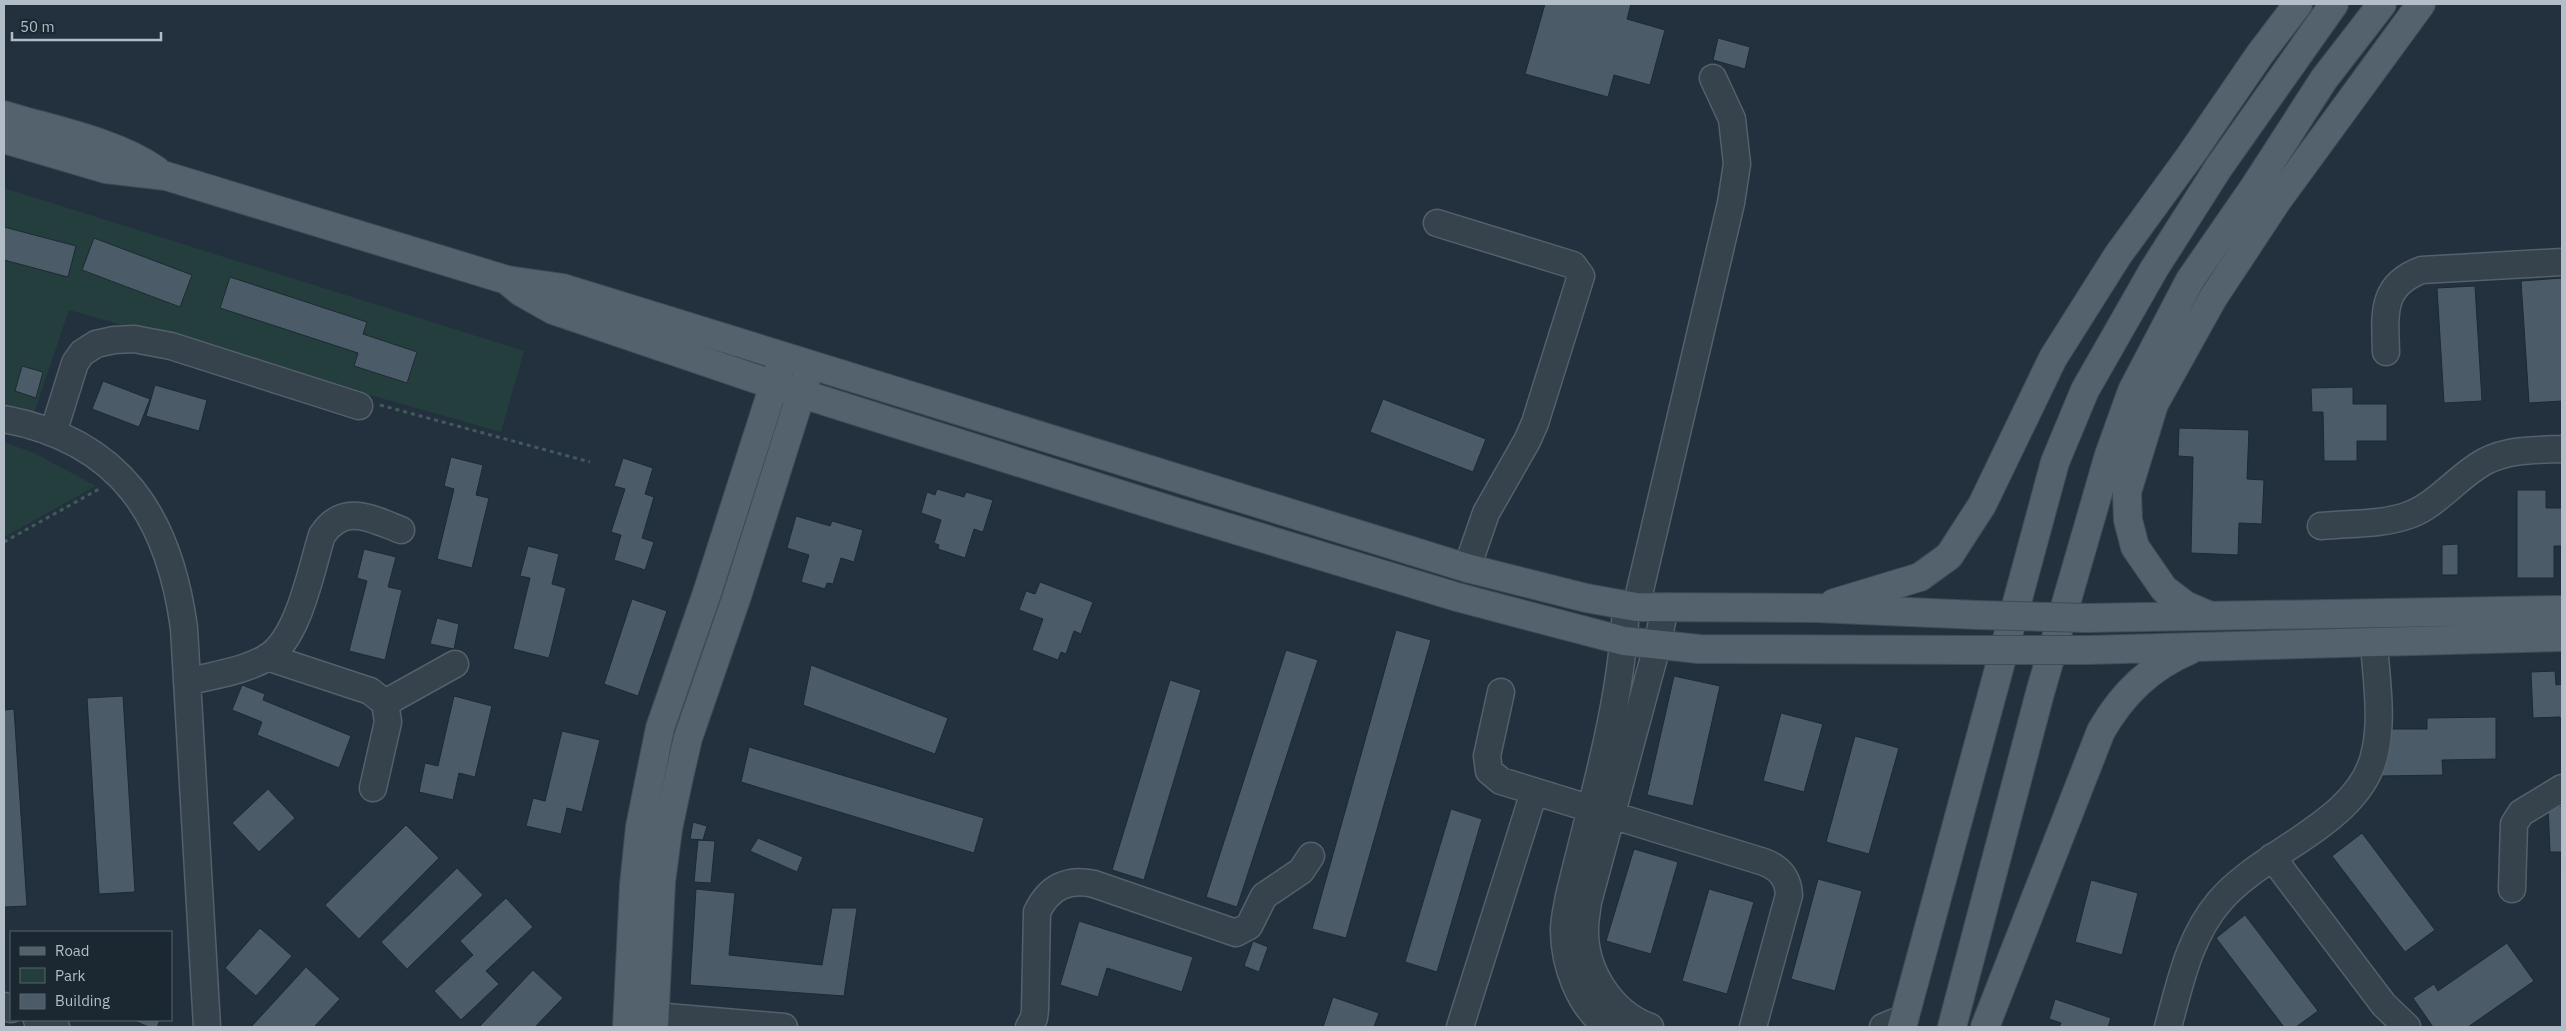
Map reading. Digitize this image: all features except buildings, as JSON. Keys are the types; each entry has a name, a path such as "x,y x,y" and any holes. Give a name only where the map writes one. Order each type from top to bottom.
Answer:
{"main road":[{"path":"1816,608 1920,577 1935,568 1949,556 1982,505 1992,479 2053,358 2118,255 2190,156 2260,54 2298,4"},
{"path":"1896,1024 2055,462 2085,390 2154,269 2219,167 2334,4"},
{"path":"1952,1027 2040,693 2109,455 2132,391 2190,280 2256,186 2324,79 2382,4"},
{"path":"2208,615 2185,605 2164,589 2135,547 2128,520 2126,492 2154,404 2213,298 2277,201 2421,4"},
{"path":"4,115 123,152 166,176"},
{"path":"4,139 106,169 166,176 507,280 563,288 1467,568 1586,598 1631,606 1816,608 2086,618 2562,610"},
{"path":"507,280 521,292 553,310 774,385 1170,510 1457,597 1624,641 1657,646 1699,648 2087,650 2562,638"},
{"path":"733,371 739,367 745,356 743,344"},
{"path":"627,1027 640,827 660,728 707,594 783,355"},
{"path":"655,1022 661,882 668,830 688,738 737,596 810,364"},
{"path":"847,408 848,389 857,379"},
{"path":"1170,510 1179,480"},
{"path":"1985,1027 2101,731 2114,708 2144,677 2172,658 2196,647"},
{"path":"629,984 656,986"}],"street":[{"path":"1650,1027 1640,1024 1617,1007 1599,985 1588,958 1584,930 1624,641 1631,606 1731,204 1737,164 1732,119 1713,78"},
{"path":"1437,223 1573,265 1581,276 1535,423 1527,441 1486,513 1467,568"},
{"path":"2386,352 2385,314 2388,299 2395,285 2407,275 2422,270 2562,262"},
{"path":"53,433 75,363 82,352 96,344 114,340 134,339 171,346 359,406"},
{"path":"4,419 53,433 100,460 121,477 142,502 159,530 171,561 179,593 187,682 207,1027"},
{"path":"2321,526 2392,519 2409,515 2425,507 2472,469 2497,456 2524,451 2562,449"},
{"path":"187,682 256,663 278,649 293,627 322,535 328,526 349,516 360,516 402,530"},
{"path":"1608,1027 1581,997 1568,964 1564,930 1569,896 1657,646 1665,607"},
{"path":"2168,1027 2186,963 2199,931 2219,902 2237,883 2346,804 2364,781 2375,754 2379,724 2374,642"},
{"path":"267,657 370,691 385,703 388,722 373,788"},
{"path":"385,703 455,664"},
{"path":"1501,692 1487,756 1489,771 1500,782 1764,862 1780,870 1785,878 1790,895 1753,1027"},
{"path":"2512,889 2514,824 2522,813 2562,788"},
{"path":"1460,1027 1534,792"},
{"path":"1029,1027 1034,1018 1035,1010 1037,912 1043,899 1053,889 1066,883 1080,881 1094,884 1236,933 1249,926 1264,896 1301,871 1311,856"},
{"path":"2272,857 2384,1005 2407,1027"},
{"path":"40,1021 56,1027"},
{"path":"655,1022 784,1027"}],"path":[{"path":"359,406 375,404 590,462"},
{"path":"4,542 121,477"}],"green space":[{"path":"4,188 524,351 501,432 69,310 33,416 4,409"},
{"path":"4,442 36,454 96,486 4,537"}]}
